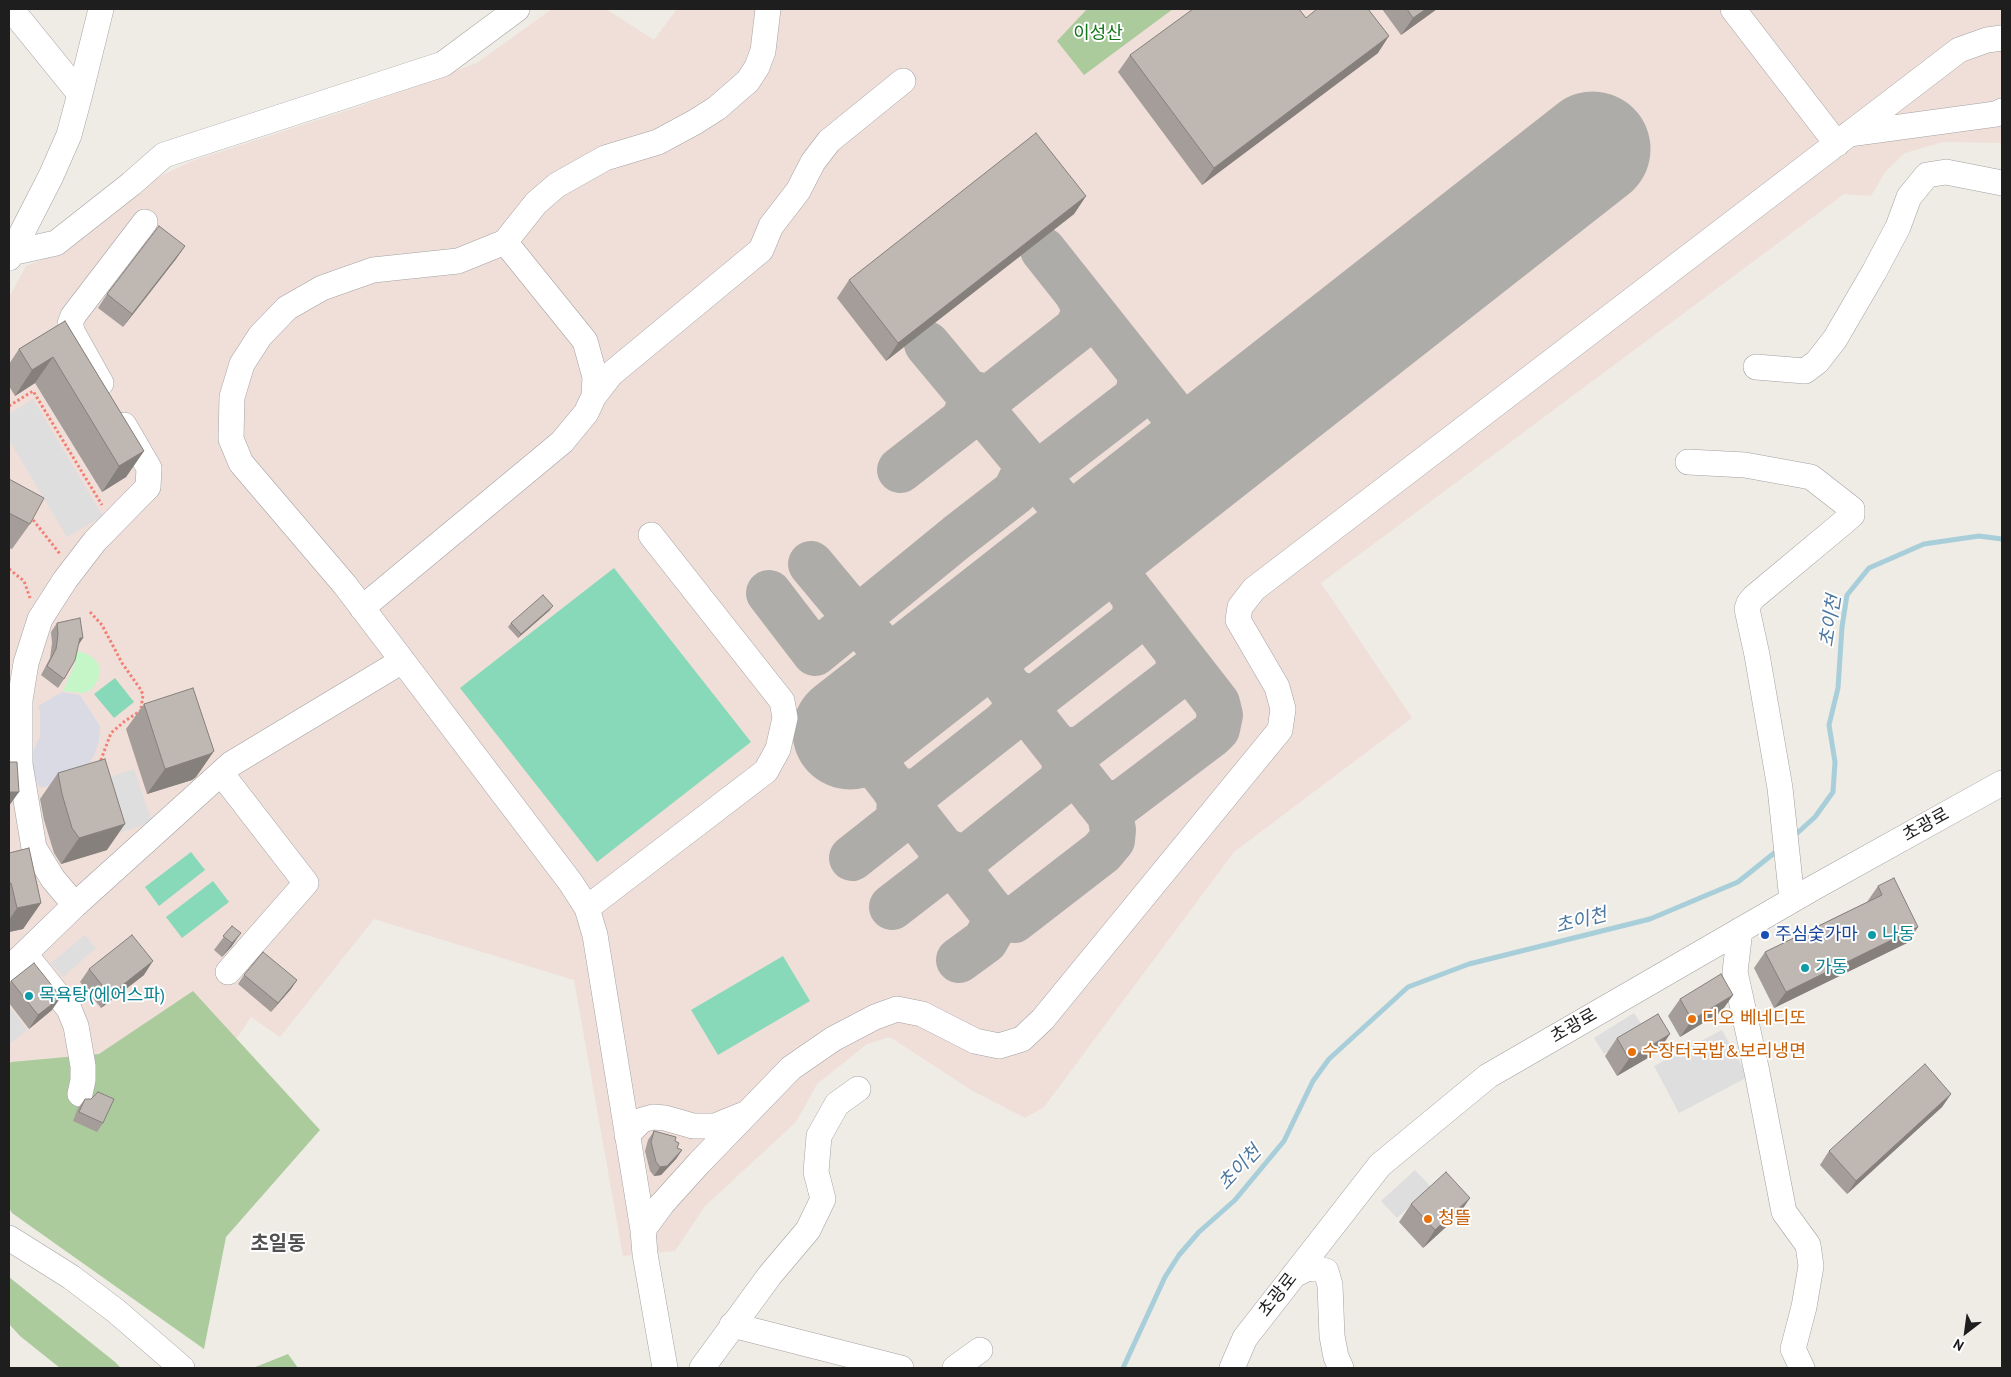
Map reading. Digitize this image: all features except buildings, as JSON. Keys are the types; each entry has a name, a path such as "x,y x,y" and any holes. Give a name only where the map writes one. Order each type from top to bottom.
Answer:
{"street":[{"path":"10,9 80,94"},
{"path":"10,256 52,176 69,135 101,9"},
{"path":"10,256 56,243 164,155 443,64 517,9"},
{"path":"665,1368 594,935 587,908 571,883 362,608 241,463 231,438 232,397 242,364 260,336 287,308 322,288 373,270 458,261 505,242 536,203 557,185 605,158 658,142 695,122 734,95 748,81 757,67 763,51 768,9"},
{"path":"1733,9 1843,139"},
{"path":"644,1242 662,1204 791,1068 833,1039 875,1017 897,1009 922,1014 975,1041 999,1046 1022,1039 1043,1019 1280,730 1283,709 1277,687 1238,620 1240,607 1254,589 1959,50 1987,40 2002,38"},
{"path":"362,608 562,442 586,413 594,396 611,374 761,250 771,226 798,191 813,162 829,140 903,81"},
{"path":"1843,139 1996,114 2002,111"},
{"path":"1756,367 1805,371 1818,362 1836,339 1874,272 1898,227 1910,198 1928,175 1946,172 2002,183"},
{"path":"75,905 53,880 34,848 20,764 20,700 26,663 40,619 65,580 95,541 148,487 149,468 73,333 70,324 73,316 145,222"},
{"path":"505,242 585,341 595,377 594,396"},
{"path":"1688,462 1745,465 1811,476 1852,509 1852,515 1754,597 1747,609 1768,713 1785,829 1792,900"},
{"path":"587,908 766,772 778,749 785,718 782,701 651,535"},
{"path":"80,1094 83,1066 76,1026 68,1009 17,961 75,905 231,764 402,660"},
{"path":"221,773 306,883 228,972"},
{"name":"초광로","path":"1232,1368 1245,1338 1380,1165 1488,1076 1792,900 2002,783"},
{"path":"1740,930 1735,972 1757,1072 1784,1212 1808,1245 1811,1266 1804,1307 1793,1349 1802,1368"},
{"path":"702,1368 770,1275 808,1230 823,1199 816,1172 818,1136 838,1104 858,1089"},
{"path":"627,1135 642,1120 653,1117 665,1118 693,1126 715,1126 747,1113"},
{"path":"9,1238 71,1277 116,1311 182,1368"},
{"path":"1294,1275 1306,1269 1326,1270 1330,1285 1332,1336 1336,1357 1341,1368"},
{"path":"732,1325 901,1368"},
{"path":"955,1368 980,1350"}],"path":[{"path":"9,406 33,391 103,506"},
{"path":"28,514 64,559"},
{"path":"9,569 24,582 31,604"},
{"path":"90,612 102,625 122,663 141,690 143,695 141,710"},
{"path":"95,771 111,733 148,706"}],"shaded area":[{"path":"552,9 606,9 654,40 677,9 2002,9 2002,143 1943,142 1905,153 1885,172 1871,196 1844,194 1321,583 1412,718 1234,852 1044,1107 1025,1118 971,1090 890,1037 867,1044 817,1084 796,1122 705,1206 675,1251 623,1256 574,980 374,919 280,1037 251,1017 152,1165 9,1125 9,297 26,266 61,252 147,183 192,161 358,107 477,63"},
{"path":"33,399 103,516 67,537 9,440 9,414"},
{"path":"62,692 80,695 100,726 99,741 94,756 80,778 40,788 33,772 33,753 40,736 40,711 38,706"},
{"path":"134,769 152,822 110,836 92,783"},
{"path":"85,935 96,948 63,977 51,963"},
{"path":"9,1006 27,1030 9,1044"},
{"path":"1634,1013 1645,1030 1604,1054 1594,1038"},
{"path":"1722,1030 1748,1077 1679,1113 1654,1066"},
{"path":"1415,1170 1431,1187 1397,1218 1381,1201"}],"green space":[{"name":"이성산","path":"1087,9 1173,9 1084,75 1057,41"},
{"path":"614,568 751,742 597,862 460,688"},
{"path":"75,650 93,658 98,663 100,670 98,680 92,689 84,693 63,691 74,666"},
{"path":"115,678 134,702 114,718 94,694"},
{"path":"191,852 205,870 159,906 145,887"},
{"path":"213,881 229,902 182,938 166,917"},
{"path":"783,956 810,1001 718,1055 691,1010"},
{"path":"193,991 320,1130 226,1237 204,1349 12,1213 9,1208 9,1065 11,1062 99,1054"},
{"path":"9,1277 121,1368 60,1368 20,1336 9,1324"},
{"path":"288,1354 298,1368 253,1368"}],"waterway":[{"name":"초이천","path":"1794,836 1815,817 1833,792 1835,762 1829,725 1838,688 1842,627 1847,595 1869,568 1924,544 1979,536 2002,539"},
{"name":"초이천","path":"1123,1368 1165,1277 1179,1255 1199,1232 1235,1200 1284,1141 1313,1081 1329,1059 1408,987 1469,964 1650,919 1738,882 1778,850"}],"taxiway":[{"path":"1043,250 1205,454"},
{"path":"967,392 982,396 993,395 1077,329 1084,314 1084,306 1077,293"},
{"path":"927,344 1092,542 1217,703 1220,715 1217,729 1211,735 1121,803 1107,803 1097,799"},
{"path":"1028,465 1041,468 1048,466 1135,399 1139,391 1141,374"},
{"path":"900,470 963,421 970,401 967,392"},
{"path":"769,593 815,653 1015,492 1025,472 1024,460"},
{"path":"811,564 911,684"},
{"path":"1012,692 1028,697 1038,696 1127,627 1134,619 1137,600"},
{"path":"850,732 994,915 1014,920 1102,852 1112,840 1113,830 1110,815 970,638"},
{"path":"1056,746 1069,751 1083,748 1176,677 1179,667 1178,653"},
{"path":"895,790 913,792 920,790 1004,724 1016,708 1016,700 1012,692"},
{"path":"892,907 936,873 941,862 943,850 958,856 971,854 1060,783 1065,772 1064,757"},
{"path":"852,858 895,824 899,816 900,797"},
{"path":"959,960 985,941 993,927 994,915"}],"runway":[{"path":"850,732 1593,149"}],"place":[{"name":"주심숯가마","path":"1765,935"},
{"name":"나동","path":"1872,935"},
{"name":"가동","path":"1805,968"},
{"name":"목욕탕(에어스파)","path":"29,996"},
{"name":"디오 베네디또","path":"1692,1019"},
{"name":"수장터국밥&보리냉면","path":"1632,1052"},
{"name":"청뜰","path":"1428,1219"}],"district":[{"name":"초일동","path":"278,1244"}]}
